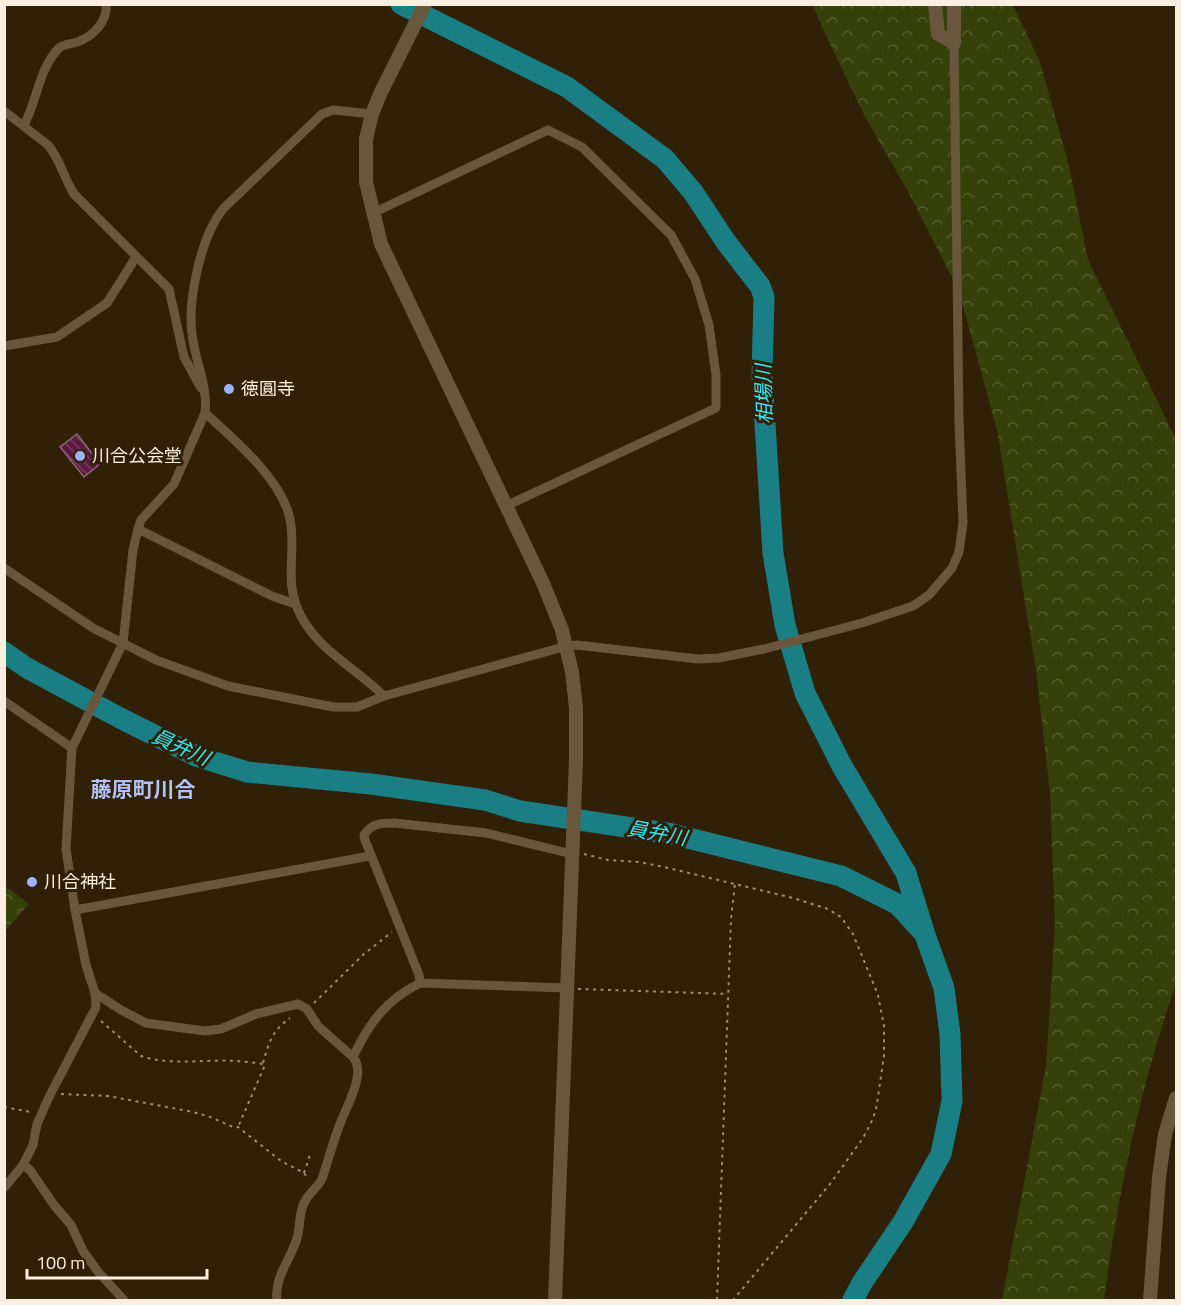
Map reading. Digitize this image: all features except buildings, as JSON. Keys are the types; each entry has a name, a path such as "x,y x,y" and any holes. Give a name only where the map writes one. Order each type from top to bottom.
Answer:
{"street":[{"path":"24,125 32,112 43,75 53,56 62,46 81,41 94,32 105,19 106,4"},
{"path":"425,4 372,114 366,140 366,183 381,244 543,583 567,646 576,708 576,760 555,1300"},
{"path":"935,4 938,34 954,43"},
{"path":"4,568 122,646 176,668 259,694 316,705 348,708 567,646 577,645 709,660 764,649 848,627 913,606 929,595 952,568 961,541 963,523 959,409 954,4"},
{"path":"4,1188 23,1165 33,1145 37,1124 52,1091 96,1007 95,993 88,974 75,910 66,849 74,745 122,646 133,550 141,520 174,484 206,413 200,364 192,339 191,325 199,258 213,220 322,114 333,110 372,114"},
{"path":"4,111 41,137 53,151 74,194 170,289 184,357 204,393"},
{"path":"373,213 548,130 582,147 671,236 695,279 709,325 716,375 716,408 506,506"},
{"path":"4,346 57,337 107,303 136,257"},
{"path":"206,413 277,486 290,518 291,592 303,621 316,639 384,696"},
{"path":"138,529 272,596 295,604"},
{"path":"4,701 74,745"},
{"path":"420,983 419,975 370,856 364,835 368,829 379,824 394,823 486,833 572,851"},
{"path":"75,910 370,856"},
{"path":"353,1057 369,1026 385,1006 402,992 420,983 566,988"},
{"path":"95,993 146,1023 205,1031 221,1029 256,1014 298,1004 306,1009 318,1026 353,1057 358,1066 357,1080 322,1179 301,1210 298,1236 278,1282 277,1300"},
{"path":"1150,1300 1159,1178 1165,1134 1176,1098"},
{"path":"23,1165 30,1170 71,1225 83,1251 99,1273 124,1300"}],"path":[{"path":"572,851 608,860 639,862 817,905 836,914 846,922 878,995 884,1026 884,1056 876,1110 863,1138 830,1184 734,1300"},
{"path":"717,1300 731,919 735,884"},
{"path":"262,1064 275,1031 306,1009 339,981 364,954 399,926"},
{"path":"566,988 728,994"},
{"path":"94,1014 141,1056 148,1059 262,1064"},
{"path":"238,1127 263,1071 265,1065 262,1064"},
{"path":"52,1091 60,1094 108,1096 188,1111 238,1127 281,1161 304,1173 314,1190"},
{"path":"4,1107 42,1114"},
{"path":"304,1173 310,1155"}],"green space":[{"path":"813,5 1013,5 1040,62 1069,166 1088,260 1174,435 1176,444 1176,984 1141,1101 1132,1140 1116,1220 1104,1300 1002,1300 1046,1066 1055,926 1050,793 1036,670 997,430 959,291 910,195 864,115"},
{"path":"4,885 29,904 5,931 4,931"}],"waterway":[{"name":"相場川","path":"401,4 567,87 665,159 693,192 726,242 760,286 764,297 762,375 773,553 785,625 805,693 842,766 906,873 944,988 950,1034 952,1101 941,1154 903,1222 853,1300"},
{"name":"員弁川","path":"4,652 27,668 196,756 247,772 371,784 485,800 520,811 672,834 841,876 897,904 921,930"}],"place":[{"name":"徳圓寺","path":"229,389"},
{"name":"川合公会堂","path":"80,456"},
{"name":"川合神社","path":"32,882"}],"district":[{"name":"藤原町川合","path":"143,790"}]}
